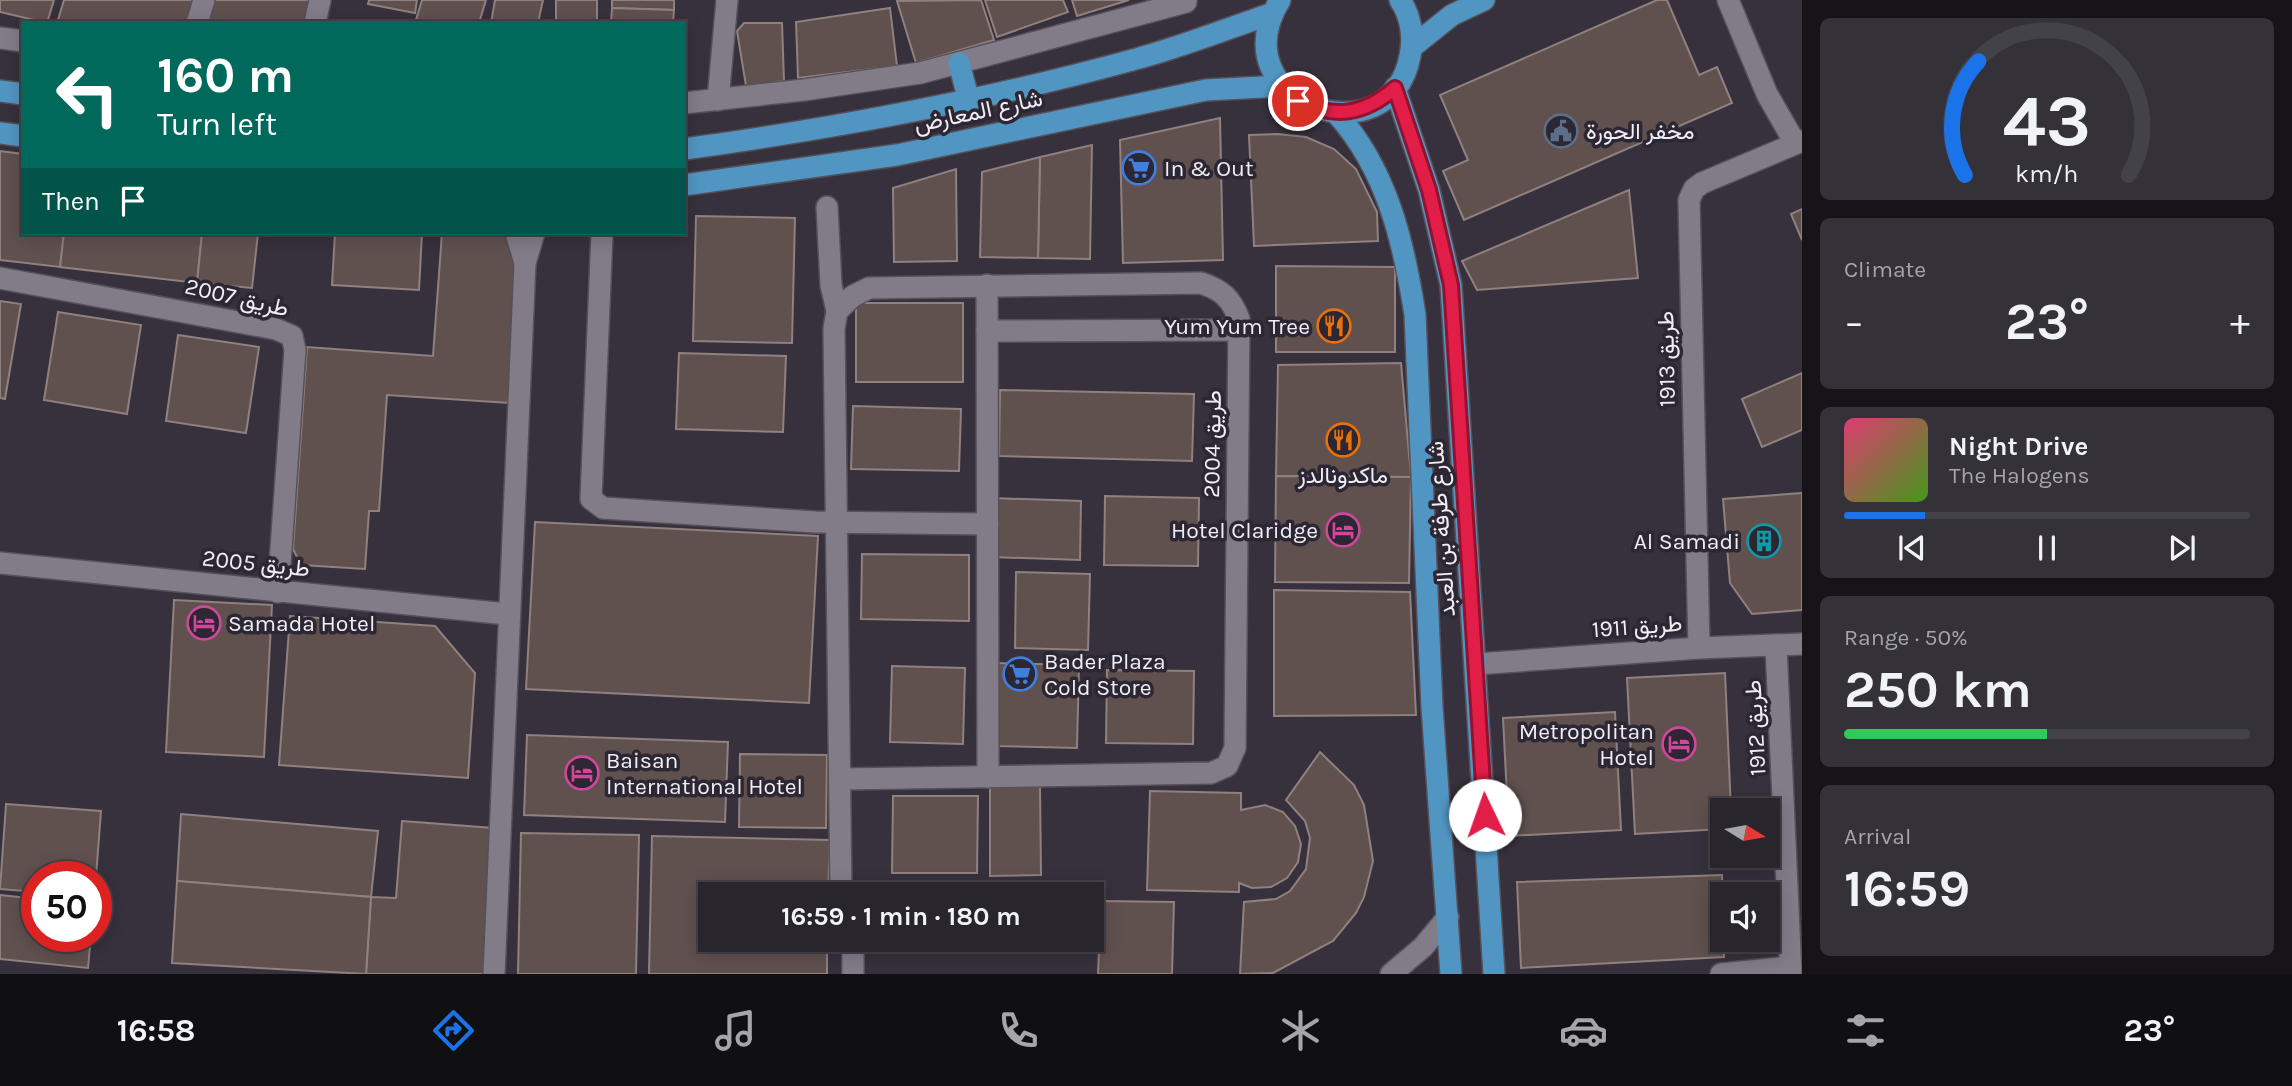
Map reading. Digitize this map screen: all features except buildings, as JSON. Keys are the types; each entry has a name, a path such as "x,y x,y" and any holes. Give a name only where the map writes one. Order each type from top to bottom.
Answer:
{"main road":[{"path":"1276,7 1267,32 1267,52 1282,86 1298,101 1317,110 1337,114 1358,111 1378,103 1395,88 1409,62 1412,47 1411,26 1400,0"},
{"path":"1412,47 1452,15 1484,0"},
{"name":"شارع المعارض","path":"686,149 851,124 969,101 1138,59 1276,7"},
{"path":"959,63 969,101"},
{"name":"شارع المعارض","path":"686,185 897,155 1206,90 1282,86"},
{"name":"شارع طرفة بن العبد","path":"1395,88 1429,190 1451,285 1494,974"},
{"path":"0,91 21,94"},
{"name":"شارع طرفة بن العبد","path":"1337,114 1362,145 1382,184 1408,267 1415,315 1432,707 1451,974"},
{"path":"0,133 21,136"}],"street":[{"path":"198,21 204,0"},
{"path":"315,21 320,0"},
{"path":"718,100 727,0"},
{"path":"1728,0 1767,94 1798,142"},
{"path":"686,103 920,73 1186,2"},
{"path":"0,38 21,41"},
{"name":"طريق 1913","path":"1699,648 1689,200 1693,189 1702,183 1798,142"},
{"path":"827,207 831,285 837,311 834,329 837,523 852,882"},
{"path":"517,235 525,263"},
{"path":"494,974 525,263 533,235"},
{"path":"602,235 591,499 603,508 715,518 837,523 988,524"},
{"name":"طريق 2007","path":"0,278 268,327 292,336 295,350 278,592"},
{"name":"طريق 2004","path":"837,311 853,296 869,288 1201,283 1219,289 1232,301 1239,319 1233,758 1227,766 1211,773 847,779"},
{"path":"987,285 988,778"},
{"path":"987,331 1239,330"},
{"name":"طريق 2005","path":"0,564 508,614"},
{"name":"طريق 1911","path":"1476,664 1699,648 1802,644"},
{"name":"طريق 1912","path":"1776,646 1793,772 1796,884 1791,971"},
{"path":"843,882 847,779"},
{"path":"1391,974 1423,947 1448,917"},
{"path":"841,974 842,952"},
{"path":"853,952 853,974"},
{"path":"1721,974 1791,971"}],"place":[{"name":"مخفر الحورة","path":"1561,131"},
{"name":"In & Out","path":"1139,168"},
{"name":"Yum Yum Tree","path":"1334,326"},
{"name":"ماكدونالدز","path":"1343,440"},
{"name":"Hotel Claridge","path":"1343,530"},
{"name":"Al Samadi","path":"1764,541"},
{"name":"Samada Hotel","path":"204,623"},
{"name":"Bader Plaza Cold Store","path":"1020,674"},
{"name":"Metropolitan Hotel","path":"1679,744"},
{"name":"Baisan International Hotel","path":"582,773"}],"route":[{"path":"1298,101 1317,110 1337,114 1358,111 1378,103 1395,88 1429,190 1451,285 1485,815"}]}
